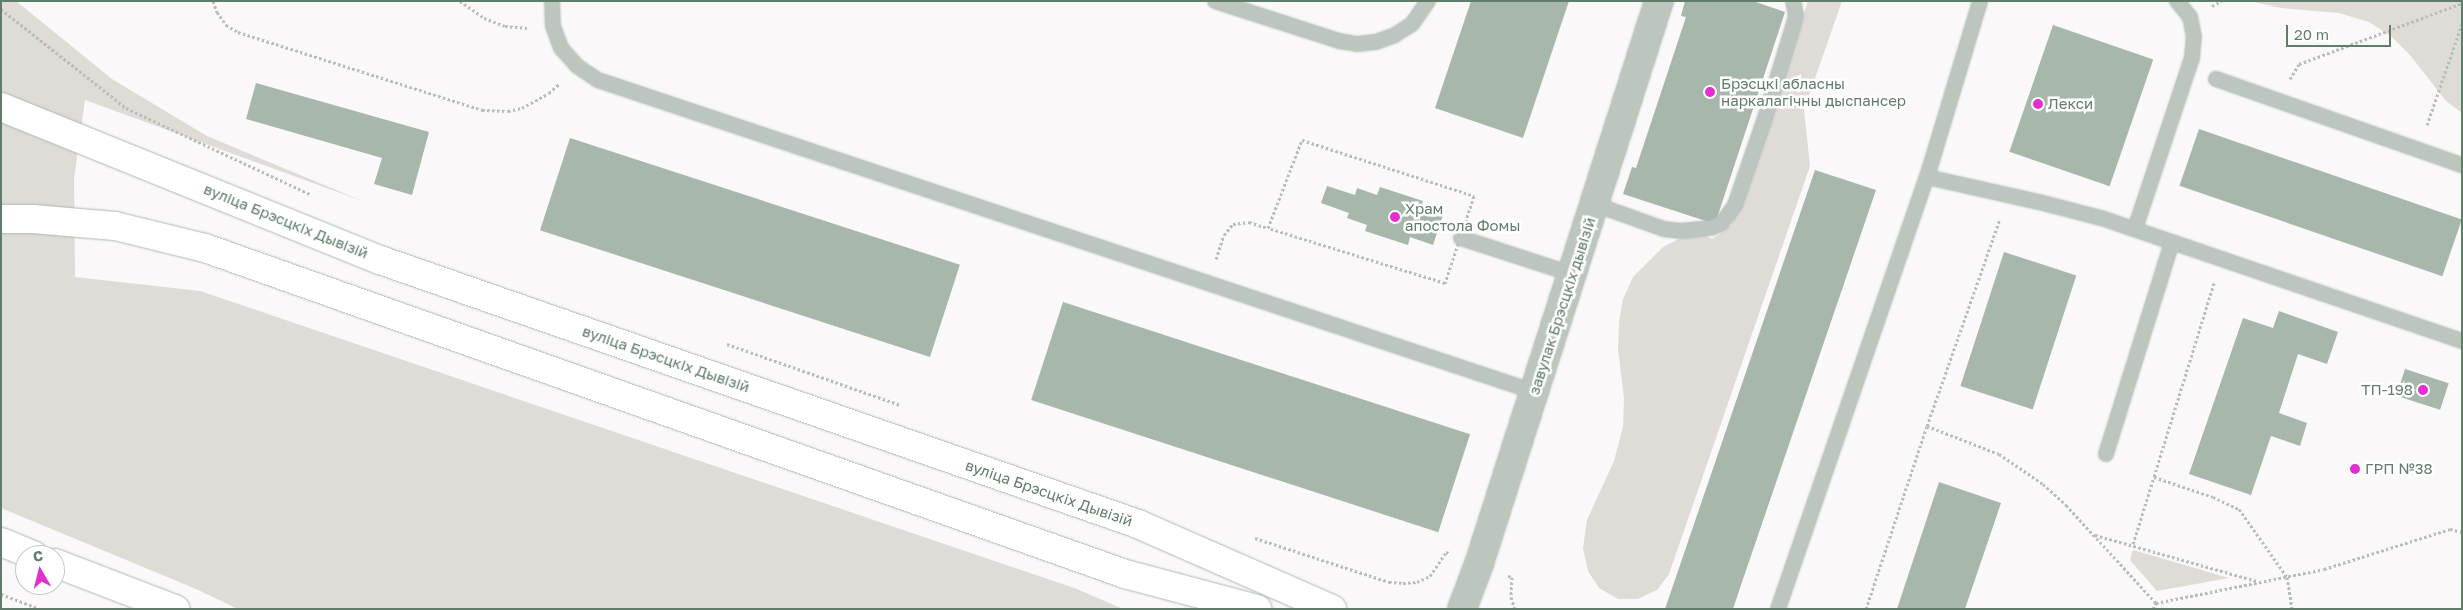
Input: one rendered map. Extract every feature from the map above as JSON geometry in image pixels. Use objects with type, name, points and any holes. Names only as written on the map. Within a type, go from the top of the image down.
[{"type":"main road","name":"вуліца Брэсцкіх Дывізій","points":[[1,107],[31,121],[380,260],[1138,524],[1332,609]]},
{"type":"main road","points":[[1,219],[33,219],[115,226],[205,248],[1125,574],[1257,609]]},
{"type":"main road","points":[[1,542],[15,548]]},
{"type":"main road","points":[[65,567],[175,609]]},
{"type":"main road","points":[[1125,574],[1177,609]]},
{"type":"street","name":"завулак Брэсцкіх дывізій","points":[[1462,609],[1480,564],[1658,1]]},
{"type":"lane","points":[[552,1],[553,26],[561,48],[577,66],[598,80],[623,90],[1535,392]]},
{"type":"lane","points":[[1215,1],[1240,5],[1339,42],[1356,44],[1376,42],[1395,35],[1412,24],[1428,1]]},
{"type":"lane","points":[[1594,204],[1664,228],[1681,231],[1711,228],[1722,223],[1736,205],[1764,121],[1796,15],[1793,1]]},
{"type":"lane","points":[[1778,609],[1927,178],[1980,1]]},
{"type":"lane","points":[[2135,229],[2192,58],[2194,37],[2190,17],[2177,1]]},
{"type":"lane","points":[[2216,79],[2283,100],[2462,165]]},
{"type":"lane","points":[[1927,178],[2009,195],[2135,229],[2462,341]]},
{"type":"lane","points":[[1461,238],[1572,274]]},
{"type":"lane","points":[[2106,454],[2172,242]]},
{"type":"path","points":[[213,1],[216,12],[226,25],[238,32],[482,110],[508,111],[522,108],[549,93],[577,66]]},
{"type":"path","points":[[460,1],[484,18],[505,26],[529,28],[553,26]]},
{"type":"path","points":[[2283,100],[2289,81],[2299,64],[2462,3]]},
{"type":"path","points":[[1,9],[126,108],[313,196]]},
{"type":"path","points":[[2421,150],[2432,106],[2462,24]]},
{"type":"path","points":[[1208,283],[1227,229],[1240,222],[1249,222],[1268,228],[1445,283],[1474,196],[1302,140],[1268,228]]},
{"type":"path","points":[[1866,609],[1927,426],[2009,195]]},
{"type":"path","points":[[2134,544],[2222,258]]},
{"type":"path","points":[[724,343],[902,405]]},
{"type":"path","points":[[1927,426],[1980,445],[2021,468],[2066,505],[2156,603]]},
{"type":"path","points":[[2154,477],[2213,497],[2238,509],[2287,577],[2292,609]]},
{"type":"path","points":[[2156,603],[2324,569],[2450,529],[2462,532]]},
{"type":"path","points":[[2094,535],[2134,544],[2260,582]]},
{"type":"path","points":[[1249,536],[1396,582],[1417,582],[1430,576],[1446,552],[1512,577],[1511,597],[1515,609]]},
{"type":"path","points":[[1,594],[40,609]]},
{"type":"path","points":[[2153,609],[2156,603]]},
{"type":"shaded area","points":[[1,1],[16,1],[112,79],[207,136],[365,202],[85,100],[74,179],[75,277],[200,291],[1077,589],[1123,609],[238,609],[196,589],[1,508]]},
{"type":"shaded area","points":[[1808,1],[1842,1],[1804,110],[1810,166],[1669,574],[1657,590],[1638,599],[1618,599],[1599,588],[1588,571],[1583,548],[1587,520],[1614,461],[1623,427],[1624,398],[1618,349],[1619,322],[1623,299],[1633,277],[1663,247],[1683,237],[1700,233],[1712,239],[1731,226],[1766,135]]},
{"type":"shaded area","points":[[2249,1],[2462,1],[2462,113],[2446,101],[2410,55],[2392,37],[2369,22],[2339,13],[2281,8]]},
{"type":"shaded area","points":[[2133,550],[2229,578],[2157,591],[2130,560]]},
{"type":"building","points":[[1471,1],[1569,1],[1523,138],[1435,108]]},
{"type":"building","name":"Брэсцкі абласны наркалагічны дыспансер","points":[[1685,1],[1753,1],[1785,12],[1715,224],[1623,194],[1632,167],[1636,168],[1686,17],[1681,16]]},
{"type":"building","points":[[2053,25],[2153,60],[2110,186],[2009,152]]},
{"type":"building","points":[[256,83],[429,132],[412,195],[374,184],[382,158],[246,119]]},
{"type":"building","points":[[2199,129],[2462,220],[2442,276],[2179,186]]},
{"type":"building","points":[[570,138],[960,265],[930,357],[540,230]]},
{"type":"building","points":[[1815,170],[1876,190],[1733,609],[1665,609]]},
{"type":"building","name":"Храм апостола Фомы","points":[[1327,186],[1355,195],[1357,188],[1377,195],[1380,187],[1423,201],[1421,208],[1443,215],[1433,245],[1410,237],[1408,245],[1365,231],[1367,225],[1347,218],[1349,213],[1321,203]]},
{"type":"building","points":[[2004,252],[2076,275],[2033,410],[1960,386]]},
{"type":"building","points":[[1063,302],[1470,434],[1438,532],[1031,400]]},
{"type":"building","points":[[2279,311],[2338,332],[2327,364],[2298,354],[2279,413],[2307,423],[2300,446],[2271,436],[2251,495],[2189,474],[2243,318],[2273,328]]},
{"type":"building","name":"ТП-198","points":[[2405,369],[2449,383],[2440,410],[2396,396]]},
{"type":"building","name":"ГРП №38","points":[[2354,463],[2360,464],[2358,474],[2352,473]]},
{"type":"building","points":[[1939,482],[2001,503],[1965,609],[1897,609]]},
{"type":"place","name":"Брэсцкі абласны наркалагічны дыспансер","points":[[1710,92]]},
{"type":"place","name":"Лекси","points":[[2038,104]]},
{"type":"place","name":"Храм апостола Фомы","points":[[1395,217]]},
{"type":"place","name":"ТП-198","points":[[2423,390]]},
{"type":"place","name":"ГРП №38","points":[[2355,469]]}]
